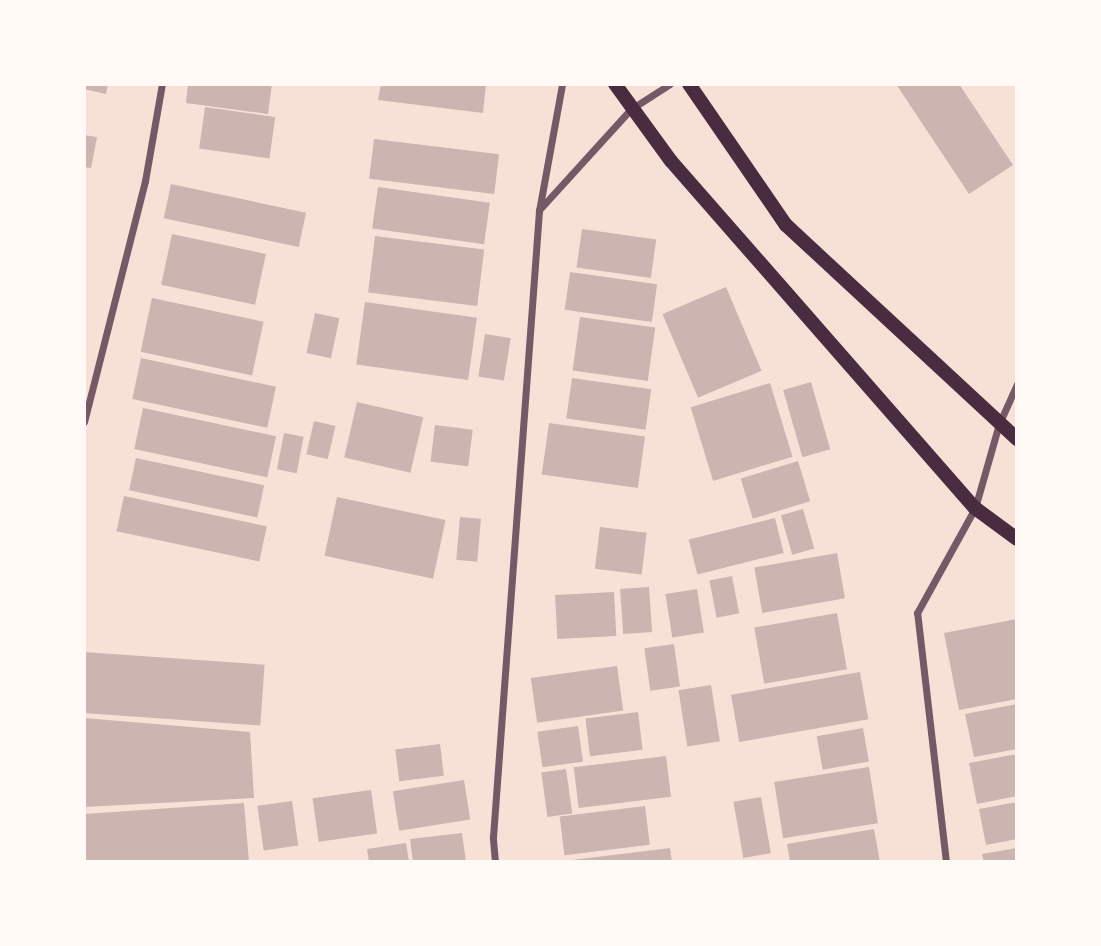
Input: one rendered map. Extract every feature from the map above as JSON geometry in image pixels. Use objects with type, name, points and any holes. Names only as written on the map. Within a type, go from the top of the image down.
[{"type":"main road","points":[[615,84],[671,161],[975,508],[1017,539]]},
{"type":"main road","points":[[690,84],[786,225],[1017,439]]},
{"type":"street","points":[[84,422],[145,181],[162,84]]},
{"type":"street","points":[[495,862],[493,837],[538,211],[562,84]]},
{"type":"street","points":[[538,211],[631,109],[670,84]]},
{"type":"street","points":[[946,862],[917,614],[975,508],[999,424],[1017,384]]},
{"type":"building","points":[[84,84],[108,84],[106,94],[84,89]]},
{"type":"building","points":[[188,84],[272,84],[268,114],[186,103]]},
{"type":"building","points":[[381,84],[486,84],[483,113],[378,100]]},
{"type":"building","points":[[896,84],[959,84],[1013,165],[969,194]]},
{"type":"building","points":[[205,107],[275,117],[269,158],[199,149]]},
{"type":"building","points":[[84,135],[97,137],[91,168],[84,167]]},
{"type":"building","points":[[374,139],[499,154],[494,194],[369,179]]},
{"type":"building","points":[[171,184],[306,213],[299,247],[164,218]]},
{"type":"building","points":[[378,187],[490,203],[484,244],[372,229]]},
{"type":"building","points":[[582,229],[656,239],[651,278],[577,268]]},
{"type":"building","points":[[172,234],[266,254],[255,305],[161,285]]},
{"type":"building","points":[[375,236],[484,249],[477,306],[368,293]]},
{"type":"building","points":[[570,272],[657,284],[652,322],[565,310]]},
{"type":"building","points":[[726,287],[762,371],[698,398],[662,314]]},
{"type":"building","points":[[152,298],[264,322],[252,376],[141,352]]},
{"type":"building","points":[[365,302],[477,318],[468,380],[356,364]]},
{"type":"building","points":[[315,313],[339,318],[331,358],[306,353]]},
{"type":"building","points":[[580,317],[655,328],[648,381],[572,370]]},
{"type":"building","points":[[485,334],[511,338],[504,381],[478,376]]},
{"type":"building","points":[[141,358],[276,387],[267,428],[132,399]]},
{"type":"building","points":[[572,378],[651,389],[646,430],[566,419]]},
{"type":"building","points":[[811,382],[830,449],[802,457],[783,390]]},
{"type":"building","points":[[770,383],[793,457],[713,481],[691,407]]},
{"type":"building","points":[[357,402],[423,417],[410,473],[344,458]]},
{"type":"building","points":[[143,408],[276,436],[267,477],[134,449]]},
{"type":"building","points":[[314,421],[335,426],[328,459],[306,454]]},
{"type":"building","points":[[549,423],[645,436],[638,488],[542,474]]},
{"type":"building","points":[[435,425],[473,430],[468,466],[430,462]]},
{"type":"building","points":[[284,433],[304,437],[297,473],[277,469]]},
{"type":"building","points":[[136,458],[264,485],[257,518],[129,490]]},
{"type":"building","points":[[798,461],[810,501],[753,519],[741,479]]},
{"type":"building","points":[[124,496],[267,526],[259,562],[117,531]]},
{"type":"building","points":[[337,497],[446,520],[433,579],[325,556]]},
{"type":"building","points":[[803,509],[814,548],[792,555],[781,515]]},
{"type":"building","points":[[460,517],[481,519],[477,562],[456,560]]},
{"type":"building","points":[[775,518],[784,553],[697,574],[689,540]]},
{"type":"building","points":[[600,527],[647,533],[642,574],[595,569]]},
{"type":"building","points":[[837,553],[845,598],[762,613],[754,568]]},
{"type":"building","points":[[732,576],[739,613],[717,618],[709,580]]},
{"type":"building","points":[[649,587],[652,632],[623,634],[620,589]]},
{"type":"building","points":[[697,589],[704,632],[672,637],[665,594]]},
{"type":"building","points":[[614,592],[616,636],[557,639],[555,595]]},
{"type":"building","points":[[837,613],[847,669],[764,684],[754,628]]},
{"type":"building","points":[[1017,619],[1017,699],[959,710],[944,633]]},
{"type":"building","points":[[674,644],[680,687],[650,691],[644,648]]},
{"type":"building","points":[[84,652],[265,665],[260,725],[84,713]]},
{"type":"building","points":[[617,666],[623,711],[537,723],[531,678]]},
{"type":"building","points":[[860,672],[868,719],[739,742],[731,695]]},
{"type":"building","points":[[711,685],[720,741],[687,746],[678,690]]},
{"type":"building","points":[[1017,704],[1017,749],[974,757],[965,714]]},
{"type":"building","points":[[638,712],[643,750],[590,756],[585,718]]},
{"type":"building","points":[[84,718],[250,732],[254,798],[84,807]]},
{"type":"building","points":[[578,726],[583,762],[542,767],[537,732]]},
{"type":"building","points":[[863,728],[869,761],[823,770],[817,736]]},
{"type":"building","points":[[440,744],[444,776],[399,781],[395,749]]},
{"type":"building","points":[[1017,754],[1017,796],[977,804],[969,763]]},
{"type":"building","points":[[666,756],[671,797],[579,808],[574,767]]},
{"type":"building","points":[[869,767],[878,823],[783,838],[774,782]]},
{"type":"building","points":[[566,769],[572,814],[548,817],[541,772]]},
{"type":"building","points":[[464,780],[470,820],[399,831],[393,791]]},
{"type":"building","points":[[371,790],[377,834],[319,842],[313,798]]},
{"type":"building","points":[[761,797],[771,853],[743,858],[733,802]]},
{"type":"building","points":[[292,801],[298,846],[264,850],[257,806]]},
{"type":"building","points":[[1017,802],[1017,839],[986,845],[979,809]]},
{"type":"building","points":[[244,803],[249,862],[84,862],[84,814]]},
{"type":"building","points":[[645,806],[650,845],[564,855],[560,816]]},
{"type":"building","points":[[874,829],[880,862],[790,862],[787,844]]},
{"type":"building","points":[[462,833],[466,862],[413,862],[410,839]]},
{"type":"building","points":[[406,843],[409,862],[369,862],[367,849]]},
{"type":"building","points":[[670,848],[672,862],[572,862],[572,860]]},
{"type":"building","points":[[1017,848],[1017,862],[984,862],[982,854]]}]
